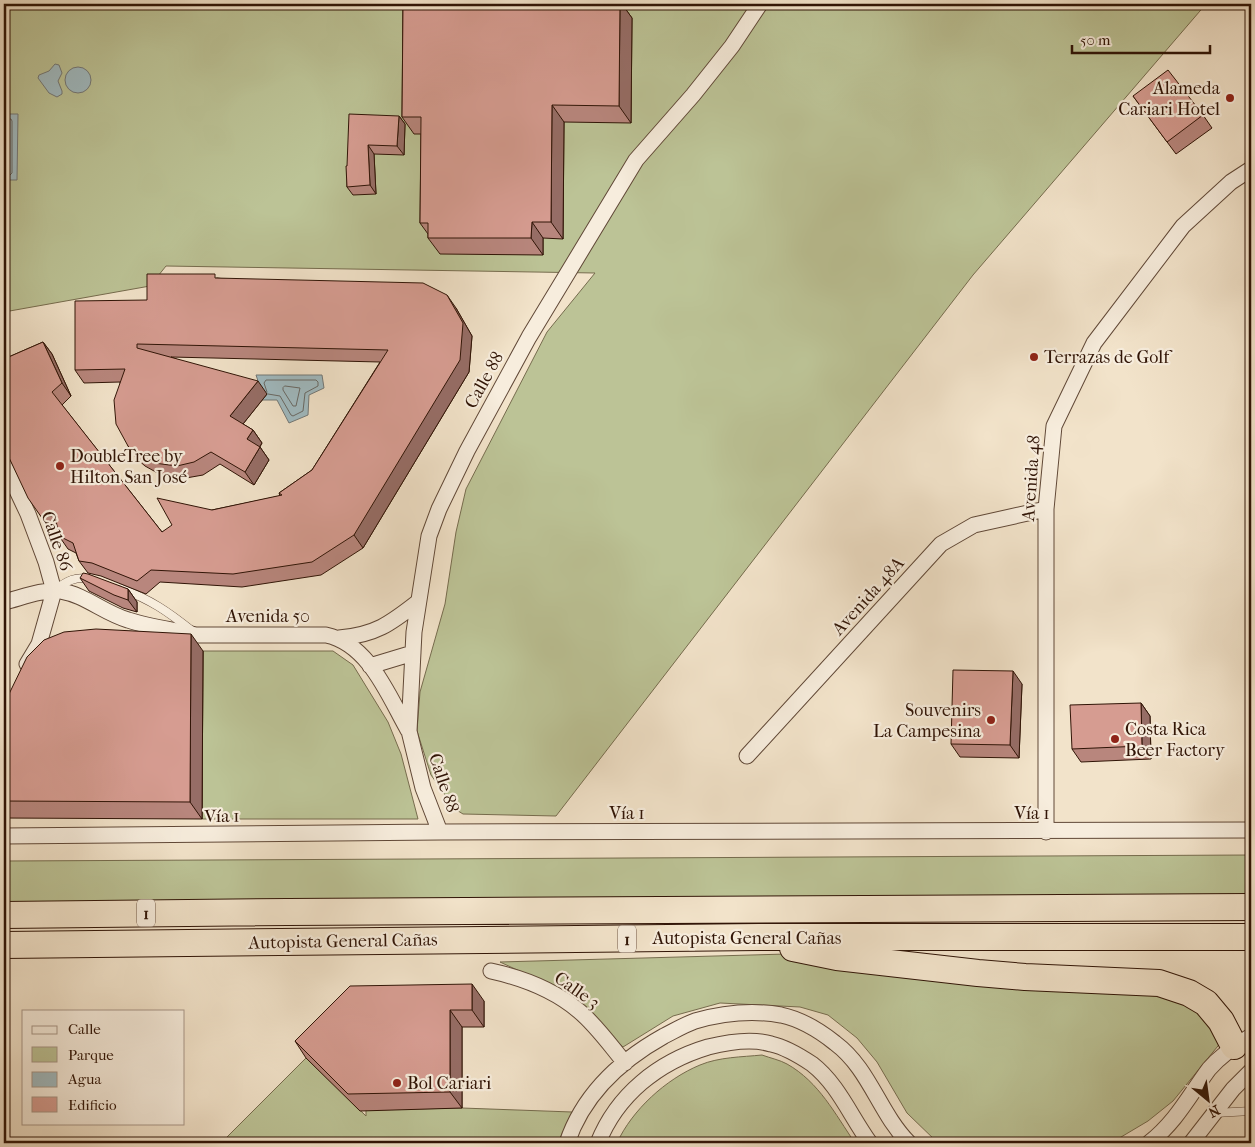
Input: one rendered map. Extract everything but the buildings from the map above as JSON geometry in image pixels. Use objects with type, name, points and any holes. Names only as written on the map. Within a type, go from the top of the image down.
[{"type":"highway","name":"Autopista General Cañas","points":[[4,915],[1251,907]]},
{"type":"highway","name":"Autopista General Cañas","points":[[4,945],[759,937],[1251,937]]},
{"type":"highway","points":[[759,937],[804,951],[846,958],[1008,976],[1159,983],[1189,993],[1206,1003],[1221,1021],[1243,1041]]},
{"type":"street","name":"Calle 88","points":[[440,832],[424,788],[409,731],[418,602],[429,536],[439,509],[467,451],[529,338],[636,160],[693,95],[732,46],[760,4]]},
{"type":"street","name":"Avenida 48","points":[[1046,832],[1046,509],[1054,426],[1094,343],[1183,226],[1230,182],[1251,169]]},
{"type":"street","name":"Calle 86","points":[[4,463],[28,514],[46,562],[54,591],[39,644],[19,678]]},
{"type":"street","name":"Avenida 48A","points":[[747,756],[941,544],[974,525],[1046,509]]},
{"type":"street","name":"Avenida 50","points":[[4,602],[54,591],[84,598],[128,620],[196,634]]},
{"type":"street","name":"Avenida 50","points":[[129,634],[326,635],[339,638],[354,637],[372,632],[391,623],[418,602]]},
{"type":"street","points":[[39,644],[53,638]]},
{"type":"street","name":"Avenida 50","points":[[339,638],[355,648],[370,666],[409,731]]},
{"type":"street","points":[[370,666],[413,653]]},
{"type":"street","name":"Vía 1","points":[[4,836],[440,832],[1251,830]]},
{"type":"street","name":"Calle 3","points":[[491,971],[513,976],[534,984],[565,1000],[593,1025],[625,1062]]},
{"type":"street","points":[[567,1143],[576,1121],[604,1081],[638,1052],[676,1029],[694,1022],[737,1013],[757,1013],[795,1019],[835,1042],[864,1073],[892,1122],[908,1143]]},
{"type":"street","points":[[598,1143],[605,1126],[624,1100],[653,1072],[691,1052],[739,1041],[772,1044],[797,1055],[812,1065],[823,1074],[836,1090],[870,1143]]},
{"type":"street","points":[[1149,1143],[1172,1121],[1209,1069],[1243,1041]]},
{"type":"street","points":[[638,1052],[653,1072]]},
{"type":"street","points":[[1191,1143],[1234,1089],[1251,1071]]},
{"type":"street","points":[[604,1081],[624,1100]]},
{"type":"lane","points":[[54,591],[67,581],[82,578],[99,581]]},
{"type":"lane","points":[[115,587],[150,601],[164,609],[196,634]]},
{"type":"lane","points":[[1215,1113],[1251,1111]]},
{"type":"green space","points":[[4,4],[1206,4],[973,275],[556,816],[463,814],[455,809],[431,775],[417,731],[420,692],[445,604],[456,532],[466,489],[547,332],[595,273],[166,266],[150,286],[4,312]]},
{"type":"green space","points":[[203,651],[333,651],[353,665],[388,722],[401,754],[418,819],[202,819]]},
{"type":"green space","points":[[1251,855],[1251,896],[4,904],[4,861]]},
{"type":"green space","points":[[787,954],[1162,991],[1190,1003],[1222,1041],[1173,1101],[1148,1121],[1111,1143],[938,1143],[907,1113],[877,1062],[857,1038],[828,1015],[800,1007],[720,1003],[673,1016],[623,1047],[573,996],[500,962]]},
{"type":"green space","points":[[762,1055],[787,1064],[808,1080],[826,1099],[855,1143],[617,1143],[623,1131],[641,1108],[651,1097],[675,1078],[707,1062]]},
{"type":"green space","points":[[306,1058],[366,1116],[366,1110],[462,1108],[572,1112],[558,1143],[221,1143]]},
{"type":"water","points":[[55,64],[59,65],[62,73],[58,81],[62,94],[57,97],[49,93],[38,78],[39,75],[49,71]]},
{"type":"water","points":[[78,67],[87,71],[91,80],[87,89],[78,93],[69,89],[65,80],[69,71]]},
{"type":"water","points":[[4,114],[18,114],[17,180],[4,180]]},
{"type":"water","points":[[256,375],[322,375],[324,388],[309,395],[308,415],[289,423],[277,400],[262,400],[262,393]]},
{"type":"place","name":"Alameda Cariari Hotel","points":[[1230,98]]},
{"type":"place","name":"Terrazas de Golf","points":[[1034,357]]},
{"type":"place","name":"DoubleTree by Hilton San José","points":[[60,466]]},
{"type":"place","name":"Souvenirs La Campesina","points":[[991,720]]},
{"type":"place","name":"Costa Rica Beer Factory","points":[[1115,739]]},
{"type":"place","name":"Bol Cariari","points":[[397,1083]]}]
